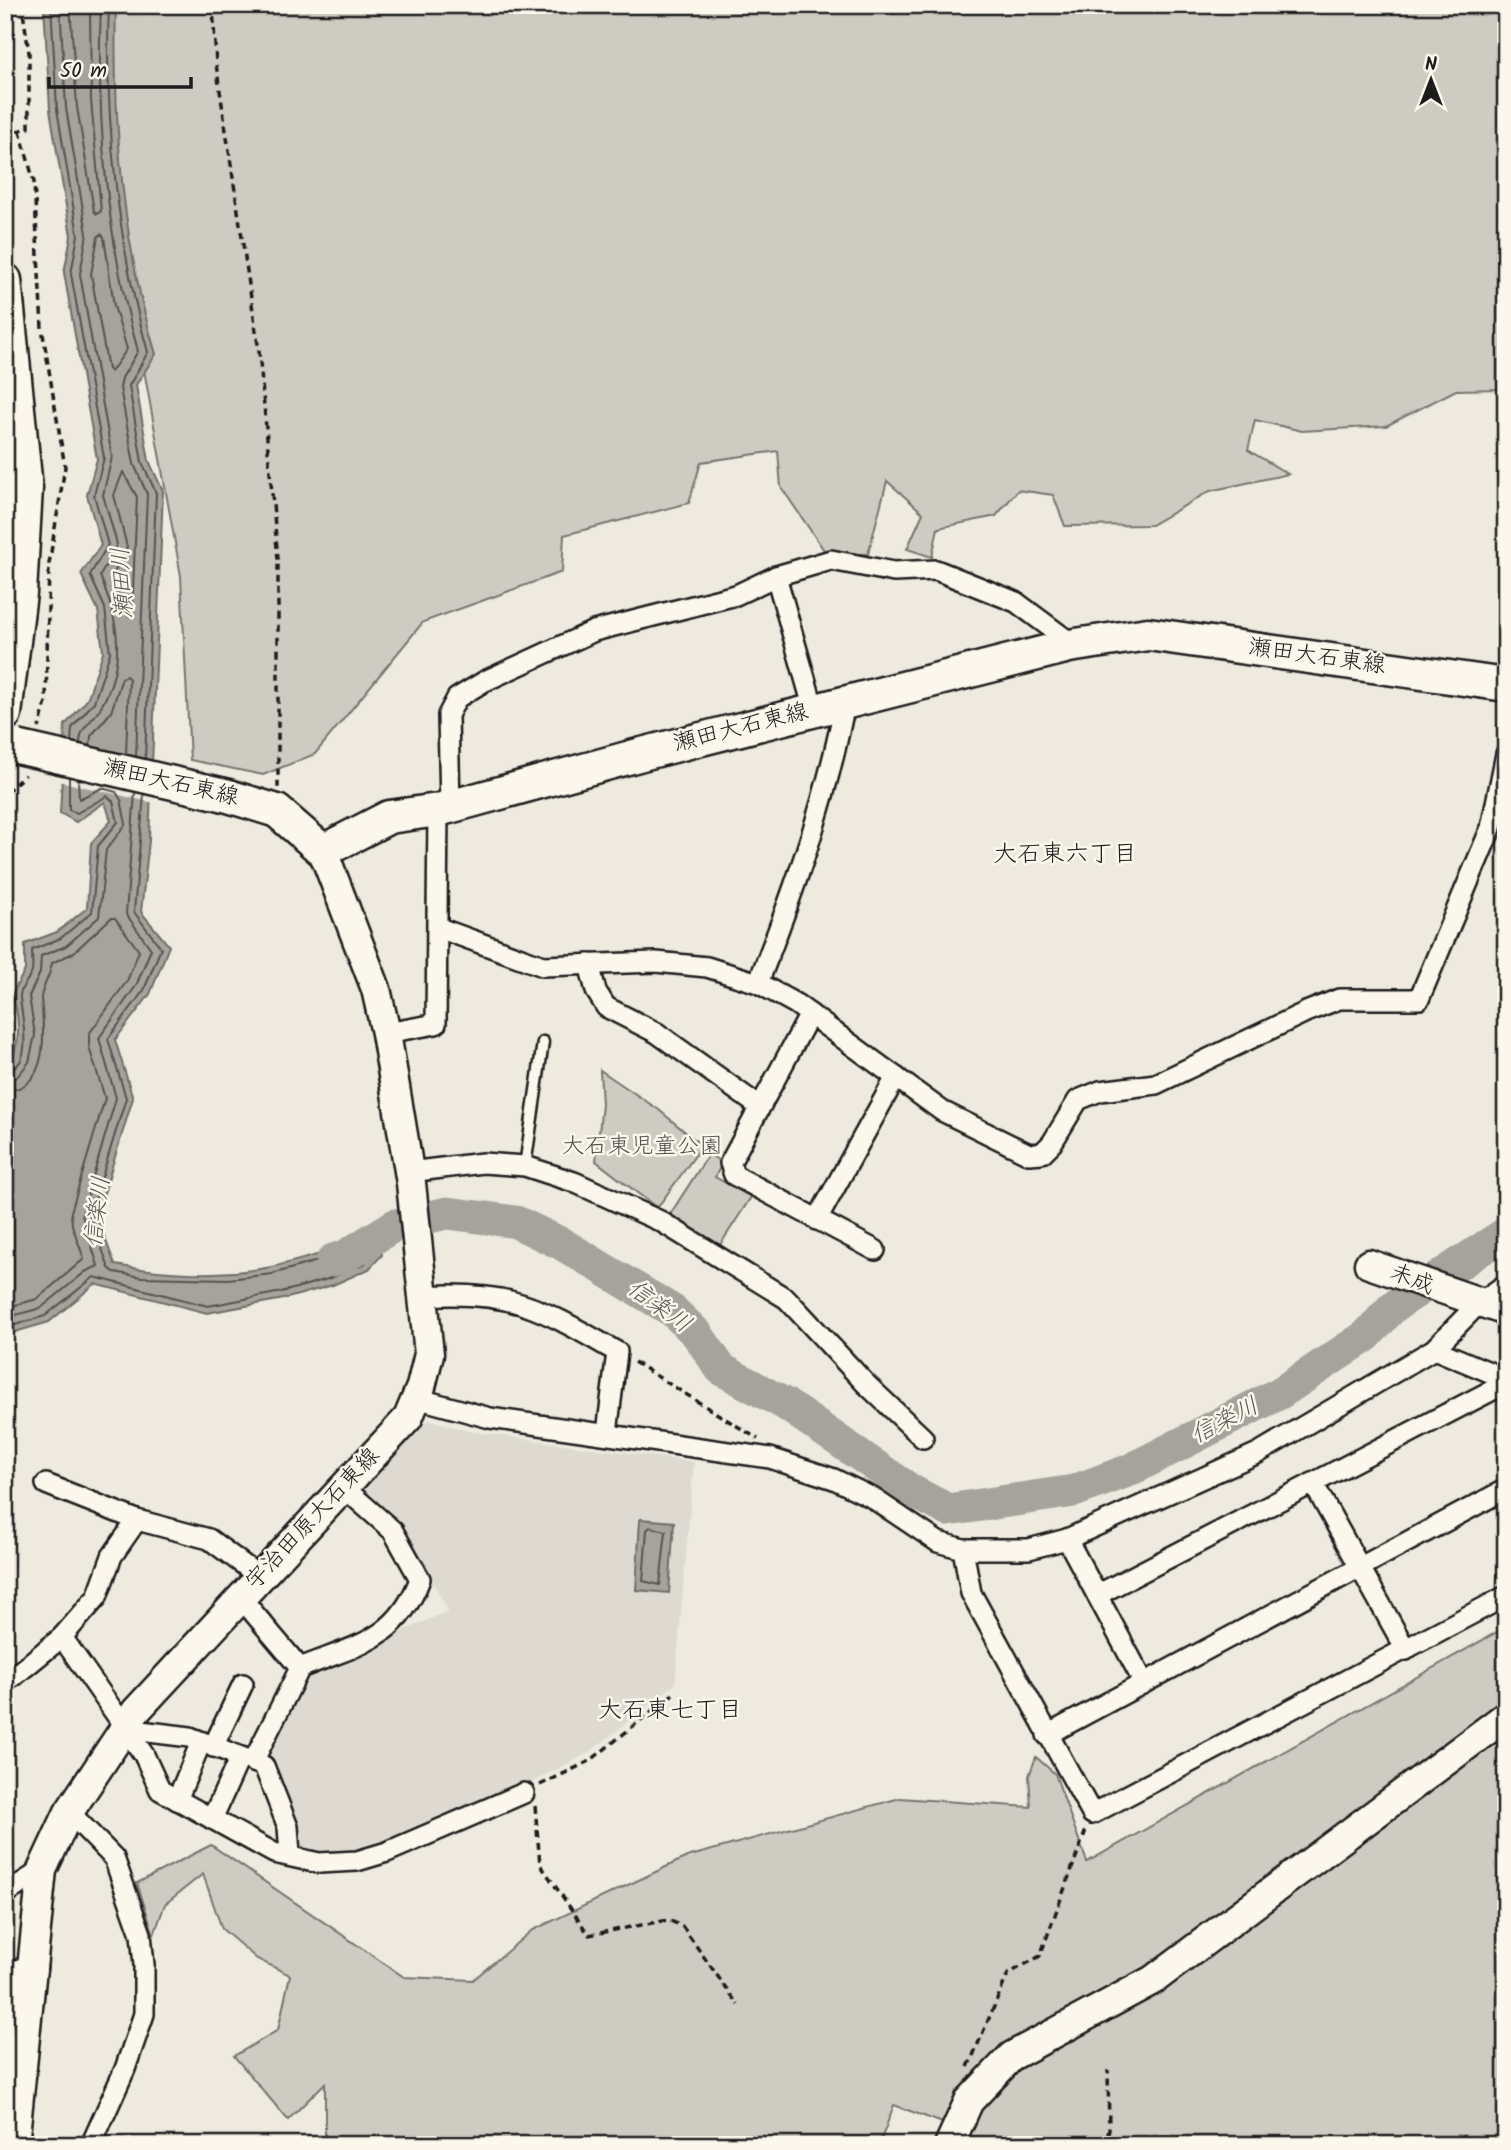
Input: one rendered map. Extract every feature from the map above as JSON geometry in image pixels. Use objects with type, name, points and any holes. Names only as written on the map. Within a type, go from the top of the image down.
[{"type":"main road","points":[[5,280],[26,488],[20,593],[5,714]]},
{"type":"main road","name":"瀬田大石東線","points":[[16,756],[225,795],[277,811],[323,851],[389,817],[444,808],[1069,646],[1148,634],[1506,685]]},
{"type":"main road","name":"宇治田原大石東線","points":[[14,2145],[42,1870],[69,1812],[136,1711],[408,1418],[429,1354],[410,1177],[386,1033],[376,989],[323,851]]},
{"type":"main road","name":"未成","points":[[1369,1264],[1480,1303]]},
{"type":"main road","points":[[949,2145],[969,2101],[1012,2056],[1153,1980],[1251,1910],[1506,1716]]},
{"type":"main road","points":[[5,1982],[32,1968]]},
{"type":"street","points":[[386,1033],[436,1024],[448,715],[457,698],[485,681],[594,631],[736,594],[776,576],[831,560],[894,572],[936,570],[1016,602],[1063,637],[1069,646]]},
{"type":"street","points":[[776,576],[814,710]]},
{"type":"street","points":[[758,983],[806,860],[837,746],[845,702]]},
{"type":"street","points":[[439,928],[543,966],[656,962],[707,967],[758,983],[810,1014],[942,1111],[1029,1154],[1042,1153],[1078,1100],[1100,1091],[1156,1084],[1306,1012],[1339,999],[1419,999],[1491,828],[1506,754]]},
{"type":"street","points":[[589,964],[596,991],[606,1007],[657,1033],[760,1107]]},
{"type":"street","points":[[810,1014],[730,1163],[734,1175],[875,1250]]},
{"type":"street","points":[[817,1220],[897,1077]]},
{"type":"street","points":[[410,1177],[483,1163],[525,1166],[574,1182],[660,1221],[787,1299],[865,1383],[923,1438]]},
{"type":"street","points":[[416,1398],[489,1418],[770,1458],[834,1479],[871,1497],[938,1542],[963,1549],[1029,1549],[1067,1539],[1258,1453],[1434,1349],[1480,1303],[1506,1284]]},
{"type":"street","points":[[424,1288],[503,1297],[530,1305],[617,1352],[607,1433]]},
{"type":"street","points":[[1434,1349],[1506,1381]]},
{"type":"street","points":[[1097,1595],[1506,1381]]},
{"type":"street","points":[[1313,1483],[1406,1650]]},
{"type":"street","points":[[46,1484],[137,1520],[209,1539],[260,1577]]},
{"type":"street","points":[[212,1819],[300,1668],[382,1635],[411,1602],[419,1579],[393,1531],[343,1487]]},
{"type":"street","points":[[1047,1735],[1506,1489]]},
{"type":"street","points":[[5,1678],[13,1677],[62,1637],[97,1597],[112,1556],[137,1520]]},
{"type":"street","points":[[1067,1539],[1144,1682]]},
{"type":"street","points":[[963,1549],[971,1594],[1092,1814],[1506,1596]]},
{"type":"street","points":[[241,1598],[300,1668]]},
{"type":"street","points":[[62,1637],[144,1755],[160,1790],[274,1853],[290,1854],[319,1863],[357,1861],[387,1852],[524,1793]]},
{"type":"street","points":[[177,1800],[243,1684]]},
{"type":"street","points":[[124,1729],[190,1737],[264,1766],[288,1827],[290,1854]]},
{"type":"street","points":[[69,1812],[114,1858],[141,1934],[144,1965],[144,2014],[125,2069],[91,2145]]},
{"type":"street","points":[[5,1894],[42,1870]]},
{"type":"lane","points":[[525,1166],[543,1042]]},
{"type":"path","points":[[5,134],[29,128],[29,53],[22,5]]},
{"type":"path","points":[[213,5],[216,64],[259,351],[278,559],[280,761],[277,811]]},
{"type":"path","points":[[20,131],[28,162]]},
{"type":"path","points":[[6,792],[16,756]]},
{"type":"path","points":[[617,1352],[756,1435],[770,1458]]},
{"type":"path","points":[[524,1793],[590,1761],[673,1695]]},
{"type":"path","points":[[524,1793],[535,1800],[540,1864],[589,1935],[668,1920],[682,1926],[738,2005]]},
{"type":"path","points":[[969,2101],[967,2069],[972,2057],[1008,1974],[1040,1956],[1092,1814]]},
{"type":"path","points":[[1105,2145],[1109,2129],[1108,2070]]},
{"type":"shaded area","points":[[416,1420],[422,1423],[431,1420],[468,1431],[694,1462],[675,1684],[590,1752],[521,1788],[359,1855],[325,1858],[304,1853],[265,1752],[302,1676],[448,1611],[404,1525],[359,1487]]},
{"type":"green space","points":[[111,5],[1506,5],[1506,408],[1503,389],[1456,390],[1386,426],[1302,431],[1255,420],[1248,450],[1288,474],[1210,491],[1151,525],[1065,526],[1053,495],[1018,490],[996,516],[938,528],[932,557],[907,549],[923,513],[887,481],[868,554],[826,553],[781,487],[778,451],[701,462],[689,503],[564,535],[562,572],[423,622],[315,754],[263,775],[190,760],[181,576],[141,353],[115,250]]},
{"type":"green space","points":[[5,406],[14,546],[5,604]]},
{"type":"green space","name":"大石東児童公園","points":[[600,1070],[659,1110],[702,1146],[657,1208],[596,1161],[602,1104]]},
{"type":"green space","points":[[709,1154],[722,1163],[715,1177],[751,1197],[720,1245],[669,1216]]},
{"type":"green space","points":[[1506,1627],[1506,2145],[965,2145],[967,2132],[894,2105],[879,2145],[325,2145],[325,2083],[288,2120],[234,2056],[278,2030],[290,1975],[257,1959],[222,1929],[203,1874],[165,1904],[154,1935],[137,1883],[211,1845],[404,1977],[473,1980],[531,1931],[687,1857],[900,1798],[1031,1807],[1029,1776],[1036,1757],[1055,1774],[1087,1862]]},
{"type":"water","name":"瀬田川","points":[[44,5],[116,5],[116,93],[122,182],[135,269],[156,354],[136,385],[149,461],[163,491],[149,841],[141,912],[169,946],[150,994],[115,1040],[133,1098],[97,1216],[115,1265],[134,1268],[193,1273],[252,1270],[299,1260],[380,1236],[382,1255],[369,1269],[333,1285],[284,1299],[207,1313],[95,1284],[49,1322],[5,1335],[5,1068],[15,1051],[18,1032],[12,994],[25,970],[25,944],[57,932],[87,908],[91,843],[111,821],[105,802],[76,822],[60,813],[65,725],[87,700],[103,652],[98,610],[81,574],[101,545],[87,495],[97,459],[64,273],[71,236],[50,110]]},
{"type":"water","points":[[640,1519],[674,1522],[669,1593],[636,1590]]},
{"type":"pier","points":[[59,772],[154,794],[154,803],[58,781]]},
{"type":"waterway","name":"信楽川","points":[[333,1260],[344,1257],[395,1225],[447,1213],[516,1222],[562,1244],[673,1311],[697,1334],[721,1369],[785,1404],[912,1491],[948,1510],[1074,1491],[1130,1470],[1280,1393],[1366,1336],[1393,1307],[1506,1233]]},
{"type":"district","name":"大石東六丁目","points":[[1065,854]]},
{"type":"district","name":"大石東七丁目","points":[[670,1710]]}]
